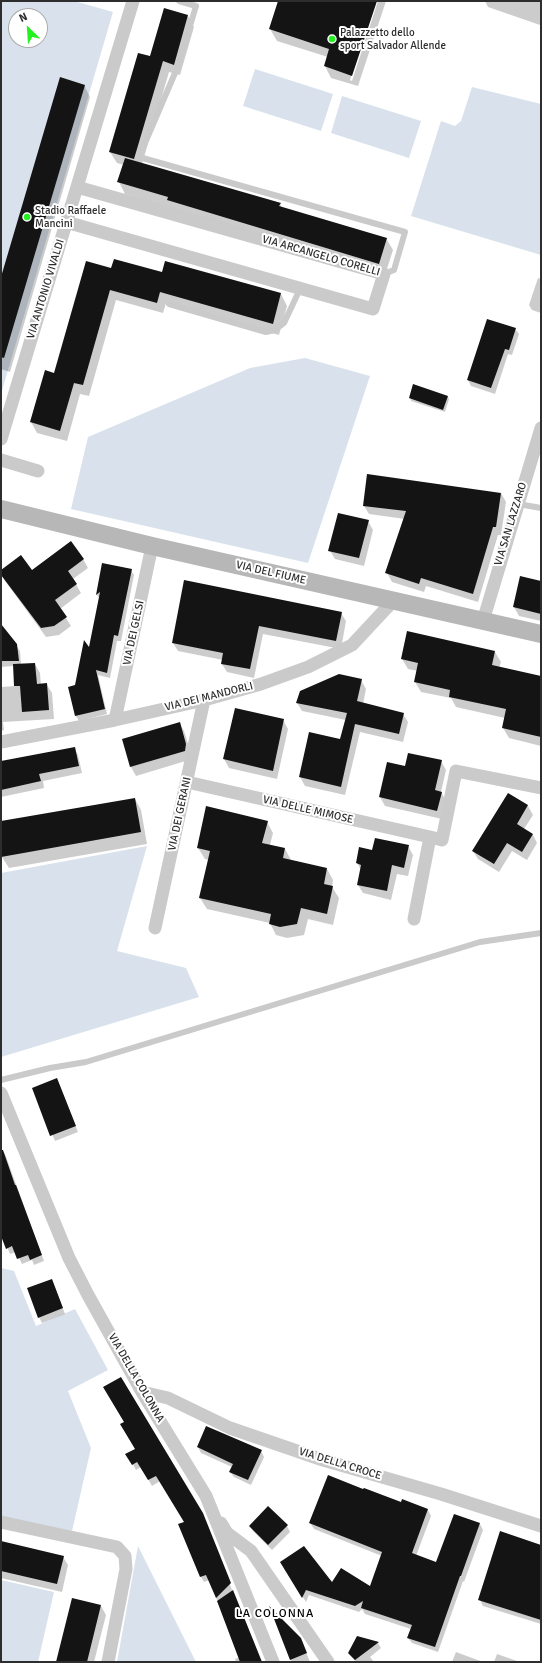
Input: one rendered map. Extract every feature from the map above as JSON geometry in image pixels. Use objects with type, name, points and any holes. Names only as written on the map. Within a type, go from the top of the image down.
[{"type":"street","name":"VIA ANTONIO VIVALDI","points":[[1,439],[133,1]]},
{"type":"street","name":"VIA ARCANGELO CORELLI","points":[[66,222],[373,309],[384,274],[77,187]]},
{"type":"street","name":"VIA SAN LAZZARO","points":[[483,621],[541,428]]},
{"type":"street","points":[[1,460],[38,471]]},
{"type":"street","name":"VIA DEL FIUME","points":[[1,509],[393,602],[541,634]]},
{"type":"street","name":"VIA DEI GELSI","points":[[115,720],[152,546]]},
{"type":"street","name":"VIA DEI MANDORLI","points":[[1,742],[115,720],[204,700],[261,684],[294,672],[352,645],[393,602]]},
{"type":"street","name":"VIA DEI GERANI","points":[[155,928],[204,700]]},
{"type":"street","points":[[414,919],[430,837],[442,840],[456,771],[541,788]]},
{"type":"street","name":"VIA DELLE MIMOSE","points":[[187,782],[430,837]]},
{"type":"street","name":"VIA DELLA COLONNA","points":[[1,1093],[69,1258],[142,1392],[206,1496],[273,1662]]},
{"type":"street","name":"VIA DELLA CROCE","points":[[142,1392],[168,1398],[230,1428],[316,1458],[441,1494],[541,1526]]},
{"type":"street","points":[[212,1510],[228,1533],[251,1551],[328,1662]]},
{"type":"street","points":[[1,1522],[117,1547],[125,1556],[126,1569],[108,1662]]},
{"type":"lane","points":[[179,1],[196,6],[178,66],[139,157],[405,232],[394,270],[384,274]]},
{"type":"lane","points":[[168,304],[266,332],[275,330],[284,323],[300,289]]},
{"type":"lane","points":[[518,504],[541,508]]},
{"type":"lane","points":[[1,1080],[50,1068],[86,1062],[480,942],[541,933]]},
{"type":"shaded area","name":"Stadio Raffaele Mancini","points":[[1,1],[74,1],[113,12],[1,394]]},
{"type":"shaded area","points":[[255,69],[333,94],[321,131],[243,106]]},
{"type":"shaded area","points":[[472,87],[541,104],[541,255],[411,216],[441,121],[455,126],[461,121]]},
{"type":"shaded area","points":[[342,96],[421,121],[409,158],[331,133]]},
{"type":"shaded area","points":[[305,358],[370,376],[308,563],[71,509],[88,437],[250,368]]},
{"type":"shaded area","points":[[147,846],[117,951],[186,968],[199,997],[1,1057],[1,873]]},
{"type":"shaded area","points":[[1,1268],[14,1271],[36,1326],[75,1309],[108,1370],[68,1391],[91,1448],[72,1531],[1,1516]]},
{"type":"shaded area","points":[[138,1546],[196,1662],[117,1662]]},
{"type":"shaded area","points":[[1,1580],[54,1592],[38,1662],[1,1662]]},
{"type":"building","name":"Palazzetto dello sport Salvador Allende","points":[[278,1],[377,1],[352,76],[324,66],[329,49],[269,29]]},
{"type":"building","points":[[164,8],[188,15],[174,65],[163,61],[134,159],[109,152],[138,53],[150,56]]},
{"type":"building","points":[[60,77],[85,85],[4,358],[1,357],[1,277]]},
{"type":"building","points":[[125,158],[281,203],[279,206],[387,238],[379,264],[167,200],[168,197],[117,182]]},
{"type":"building","points":[[114,259],[162,272],[165,261],[281,293],[273,324],[160,292],[157,303],[110,290],[83,385],[74,383],[60,431],[30,422],[45,370],[54,373],[86,261],[111,268]]},
{"type":"building","points":[[487,319],[516,328],[509,350],[505,349],[491,388],[467,380]]},
{"type":"building","points":[[413,384],[448,396],[443,410],[409,398]]},
{"type":"building","points":[[367,474],[501,493],[496,527],[493,527],[473,594],[421,578],[419,584],[385,573],[406,511],[363,506]]},
{"type":"building","points":[[338,513],[369,520],[359,558],[328,551]]},
{"type":"building","points":[[71,541],[84,559],[68,571],[77,584],[55,600],[67,617],[54,626],[41,628],[1,575],[1,570],[21,555],[32,570]]},
{"type":"building","points":[[102,563],[132,569],[118,636],[114,635],[107,673],[96,670],[105,709],[75,716],[68,687],[75,685],[84,640],[89,647],[100,592],[96,595]]},
{"type":"building","points":[[520,576],[541,581],[541,614],[513,607]]},
{"type":"building","points":[[184,580],[342,612],[336,641],[259,626],[250,669],[221,664],[223,653],[172,643]]},
{"type":"building","points":[[1,624],[17,644],[19,661],[1,661]]},
{"type":"building","points":[[407,631],[495,651],[492,665],[541,676],[541,737],[502,728],[506,709],[449,697],[450,690],[414,682],[418,663],[401,659]]},
{"type":"building","points":[[35,663],[37,684],[47,683],[49,710],[22,712],[20,686],[14,686],[13,664]]},
{"type":"building","points":[[339,674],[362,679],[357,701],[404,713],[399,734],[355,724],[341,787],[299,777],[309,732],[340,739],[347,713],[296,703],[300,691]]},
{"type":"building","points":[[235,708],[284,719],[273,771],[223,759]]},
{"type":"building","points":[[180,722],[186,744],[185,751],[130,767],[122,739]]},
{"type":"building","points":[[75,747],[79,766],[39,774],[41,781],[1,790],[1,761]]},
{"type":"building","points":[[408,753],[442,760],[435,790],[442,792],[437,811],[379,797],[387,762],[405,766]]},
{"type":"building","points":[[508,793],[528,805],[517,824],[533,834],[522,852],[507,843],[494,864],[472,851]]},
{"type":"building","points":[[135,798],[141,832],[1,857],[1,821]]},
{"type":"building","points":[[206,806],[268,821],[262,843],[285,848],[283,858],[327,868],[324,884],[333,886],[327,914],[301,908],[297,924],[280,927],[269,924],[271,914],[199,898],[210,851],[197,848]]},
{"type":"building","points":[[375,838],[409,845],[404,868],[392,865],[387,891],[357,885],[361,865],[356,863],[359,847],[372,850]]},
{"type":"building","points":[[57,1078],[76,1126],[50,1136],[32,1088]]},
{"type":"building","points":[[1,1150],[3,1150],[42,1255],[30,1260],[28,1255],[17,1259],[12,1246],[6,1249],[1,1236]]},
{"type":"building","points":[[52,1279],[63,1308],[38,1318],[27,1288]]},
{"type":"building","points":[[121,1377],[203,1513],[231,1583],[216,1598],[206,1575],[200,1577],[178,1524],[184,1522],[156,1476],[148,1480],[137,1462],[132,1465],[125,1454],[135,1449],[120,1424],[124,1422],[103,1387]]},
{"type":"building","points":[[206,1426],[262,1450],[248,1480],[229,1472],[233,1464],[197,1447]]},
{"type":"building","points":[[328,1475],[401,1502],[402,1499],[428,1509],[412,1553],[436,1562],[454,1514],[480,1523],[435,1647],[407,1638],[412,1625],[361,1608],[363,1601],[355,1606],[306,1590],[302,1598],[280,1562],[304,1546],[332,1582],[341,1568],[370,1586],[382,1552],[309,1523]]},
{"type":"building","points":[[268,1506],[288,1525],[268,1545],[249,1526]]},
{"type":"building","points":[[500,1531],[541,1545],[541,1620],[478,1600]]},
{"type":"building","points":[[1,1541],[64,1556],[57,1584],[1,1571]]},
{"type":"building","points":[[233,1590],[262,1662],[240,1662],[217,1601]]},
{"type":"building","points":[[72,1598],[101,1605],[87,1662],[56,1662]]},
{"type":"building","points":[[269,1606],[301,1638],[307,1653],[290,1660]]},
{"type":"building","points":[[357,1636],[379,1642],[355,1660],[348,1653]]},
{"type":"place","name":"Palazzetto dello sport Salvador Allende","points":[[332,39]]},
{"type":"place","name":"Stadio Raffaele Mancini","points":[[27,217]]},
{"type":"district","name":"LA COLONNA","points":[[275,1614]]}]
